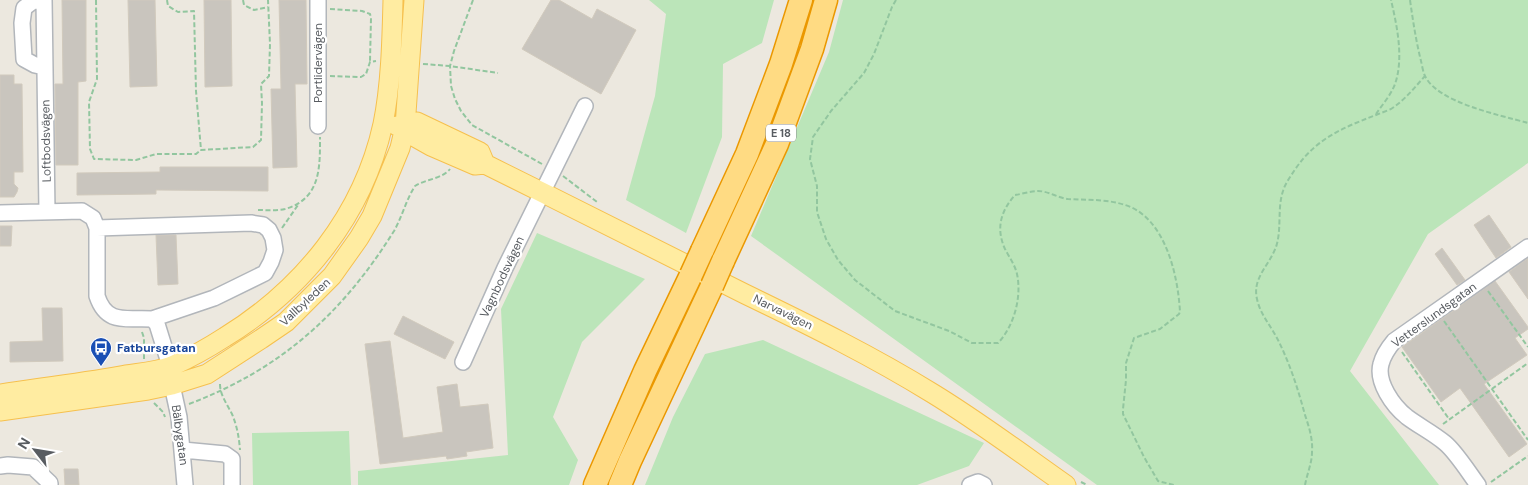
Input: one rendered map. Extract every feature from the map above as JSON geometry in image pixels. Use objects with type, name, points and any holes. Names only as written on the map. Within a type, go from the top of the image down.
[{"type":"highway","name":"E 18","points":[[595,485],[645,371],[746,154],[781,64],[801,0]]},
{"type":"highway","name":"E 18","points":[[620,485],[777,144],[812,49],[826,0]]},
{"type":"main road","name":"Vallbyleden","points":[[0,394],[145,372],[170,366],[210,347],[238,329],[285,293],[303,275],[321,254],[350,210],[375,154],[383,123],[391,62],[394,0]]},
{"type":"main road","name":"Vallbyleden","points":[[0,411],[103,398],[172,385],[207,374],[286,322],[332,276],[360,238],[372,216],[396,160],[405,127],[414,0]]},
{"type":"main road","name":"Narvavägen","points":[[383,123],[405,127],[417,122],[480,152],[485,164]]},
{"type":"main road","name":"Narvavägen","points":[[405,127],[415,137],[431,146],[475,165],[485,164],[796,318],[868,356],[933,394],[1066,485]]},
{"type":"main road","points":[[396,160],[413,148],[431,146]]},
{"type":"street","points":[[39,0],[32,2],[24,8],[22,23],[24,59],[44,67],[45,70]]},
{"type":"street","name":"Loftbodsvägen","points":[[44,0],[47,212]]},
{"type":"street","name":"Portlidervägen","points":[[318,4],[318,126]]},
{"type":"street","name":"Vagnbodsvägen","points":[[463,362],[506,268],[585,106]]},
{"type":"street","points":[[0,213],[82,211],[93,218],[97,228],[97,296],[106,312],[116,318],[132,320],[152,319],[214,298],[265,273],[275,250],[269,230],[263,225],[251,223],[97,228]]},
{"type":"street","name":"Vetterslundsgatan","points":[[1478,485],[1446,444],[1402,412],[1392,401],[1384,387],[1380,374],[1381,363],[1388,348],[1394,341],[1528,247]]},
{"type":"street","points":[[152,319],[157,324],[170,366],[172,385]]},
{"type":"street","name":"Bälbygatan","points":[[172,385],[179,417],[185,485]]},
{"type":"street","points":[[183,450],[225,454],[232,459],[232,485]]},
{"type":"street","points":[[0,466],[33,467],[50,482],[50,485]]},
{"type":"street","points":[[970,485],[978,482],[984,485]]},
{"type":"path","points":[[96,0],[96,79],[89,102],[90,149],[94,159],[136,160],[156,154],[196,154],[201,150],[253,147],[261,140],[262,103],[260,84],[269,76],[268,0]]},
{"type":"path","points":[[168,0],[168,6],[178,12],[194,11],[196,91],[201,150]]},
{"type":"path","points":[[243,0],[244,5],[254,10],[268,7]]},
{"type":"path","points":[[473,0],[450,66],[451,86],[461,111],[472,125],[571,181],[601,206]]},
{"type":"path","points":[[896,0],[874,54],[864,73],[831,111],[813,137],[810,159],[817,186],[817,212],[826,239],[838,260],[855,280],[898,313],[933,324],[972,343],[998,344],[1009,326],[1018,296],[1017,273],[1005,248],[999,225],[1015,196],[1038,191],[1066,199],[1123,204],[1147,218],[1162,239],[1172,262],[1180,312],[1160,329],[1134,338],[1126,363],[1123,414],[1158,481],[1174,485]]},
{"type":"path","points":[[1376,115],[1394,85],[1396,77],[1399,34],[1391,0]]},
{"type":"path","points":[[1410,0],[1415,35],[1425,76],[1443,94],[1454,100],[1528,123]]},
{"type":"path","points":[[318,4],[362,10],[370,14],[370,62]]},
{"type":"path","points":[[450,66],[498,73]]},
{"type":"path","points":[[1305,485],[1312,455],[1311,433],[1288,361],[1258,305],[1256,293],[1256,285],[1276,246],[1283,191],[1311,149],[1330,135],[1400,103],[1425,76]]},
{"type":"path","points":[[273,241],[299,202],[311,191],[318,176],[320,169],[320,128],[318,126]]},
{"type":"path","points":[[1481,281],[1528,347]]},
{"type":"path","points":[[1437,311],[1528,440]]},
{"type":"path","points":[[141,331],[145,348],[143,362],[145,372]]},
{"type":"path","points":[[1394,341],[1449,420]]},
{"type":"path","points":[[1431,433],[1528,363]]},
{"type":"path","points":[[219,379],[220,392],[232,413],[238,430],[240,452]]},
{"type":"path","points":[[1487,485],[1528,456]]},
{"type":"green space","points":[[649,0],[774,0],[762,43],[723,64],[722,137],[686,233],[626,200],[655,96],[666,14]]},
{"type":"green space","points":[[843,0],[1528,0],[1528,163],[1428,234],[1350,371],[1439,485],[1097,485],[751,236],[829,52]]},
{"type":"green space","points":[[537,233],[645,279],[582,342],[553,417],[578,460],[569,485],[358,485],[358,471],[508,455],[501,309]]},
{"type":"green space","points":[[763,340],[984,443],[969,466],[917,485],[645,485],[673,417],[705,354]]},
{"type":"green space","points":[[349,431],[351,485],[253,485],[252,433]]},
{"type":"building","points":[[62,0],[86,0],[86,81],[78,82],[78,165],[56,165],[55,84],[63,84]]},
{"type":"building","points":[[128,0],[155,0],[157,86],[130,87]]},
{"type":"building","points":[[204,0],[231,0],[232,86],[205,87]]},
{"type":"building","points":[[279,0],[306,0],[307,84],[295,84],[297,167],[273,168],[271,89],[281,89]]},
{"type":"building","points":[[551,0],[559,0],[592,19],[597,9],[636,30],[601,94],[522,49]]},
{"type":"building","points":[[0,75],[14,75],[14,84],[22,84],[23,172],[14,172],[14,184],[18,188],[14,197],[0,197]]},
{"type":"building","points":[[160,167],[268,167],[268,191],[156,190],[156,194],[77,195],[77,173],[160,172]]},
{"type":"building","points":[[1489,215],[1511,247],[1496,258],[1474,225]]},
{"type":"building","points":[[0,226],[12,226],[11,246],[0,246]]},
{"type":"building","points":[[156,235],[176,235],[178,284],[158,285]]},
{"type":"building","points":[[1442,248],[1465,280],[1457,285],[1435,254]]},
{"type":"building","points":[[1528,258],[1528,299],[1509,272]]},
{"type":"building","points":[[1495,281],[1528,327],[1528,329],[1515,338],[1527,355],[1484,384],[1527,444],[1509,457],[1460,388],[1441,402],[1402,347]]},
{"type":"building","points":[[42,308],[62,308],[63,361],[10,362],[10,342],[43,341]]},
{"type":"building","points":[[403,316],[454,342],[445,359],[394,334]]},
{"type":"building","points":[[390,341],[403,438],[443,432],[437,387],[457,384],[460,407],[488,404],[493,448],[466,452],[467,456],[447,459],[446,456],[380,464],[365,344]]},
{"type":"building","points":[[64,469],[78,469],[79,485],[65,485]]},
{"type":"place","name":"Fatbursgatan","points":[[101,367]]}]
